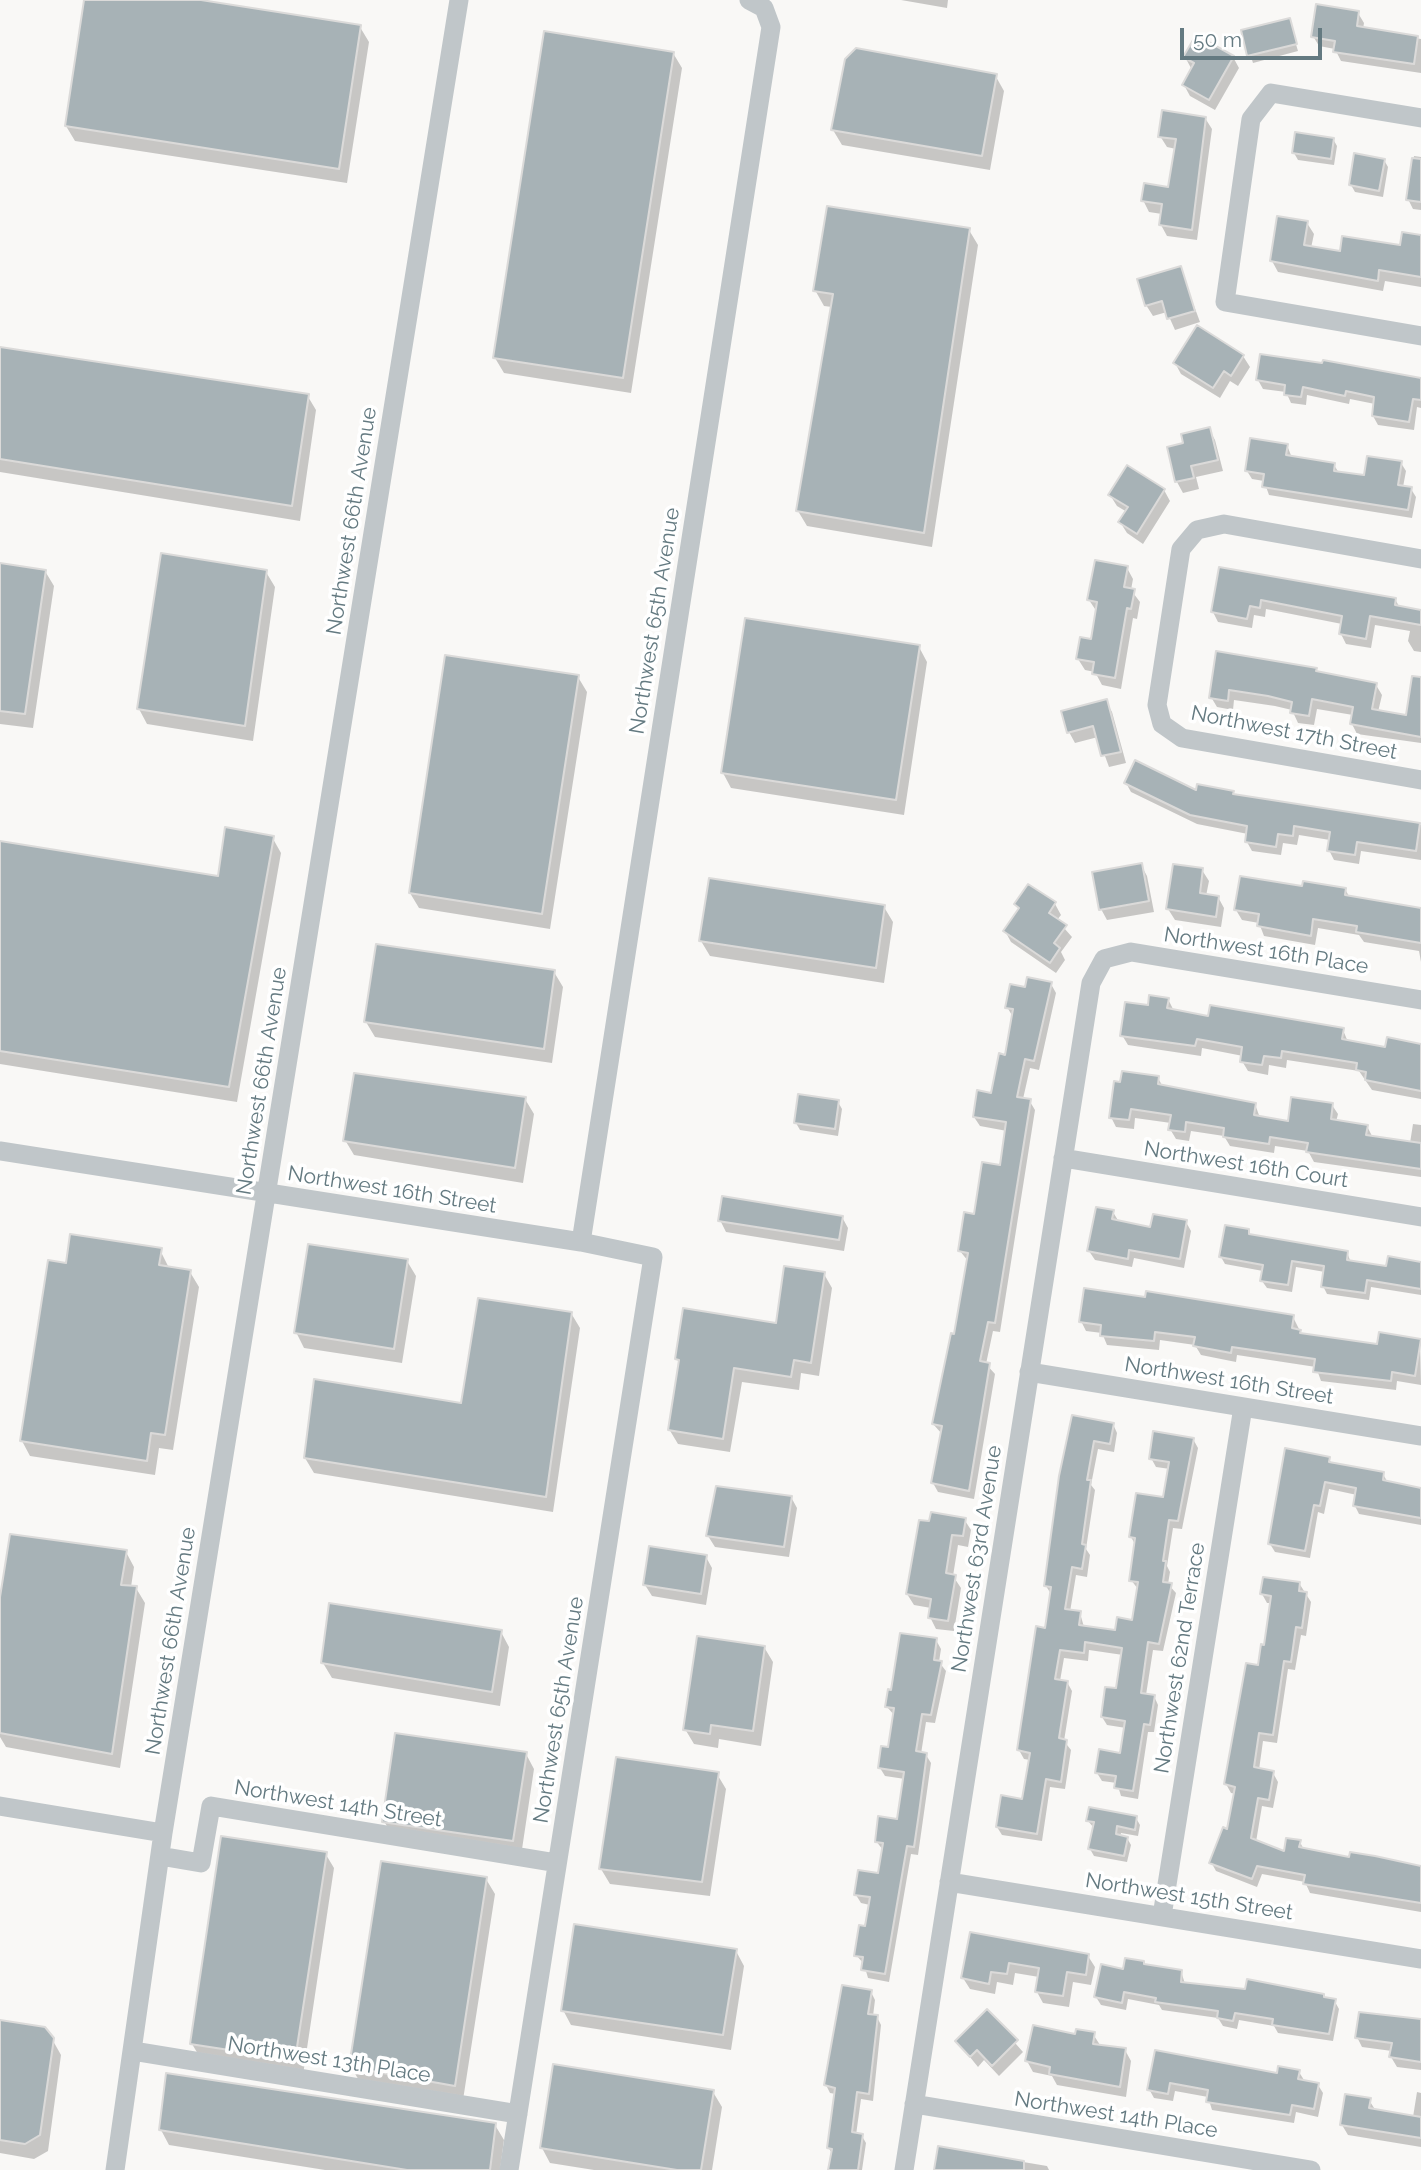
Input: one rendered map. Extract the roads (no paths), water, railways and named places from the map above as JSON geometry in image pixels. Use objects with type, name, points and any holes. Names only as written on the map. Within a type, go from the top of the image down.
[{"type":"street","name":"Northwest 66th Avenue","points":[[115,2170],[163,1833],[459,0]]},
{"type":"street","name":"Northwest 65th Avenue","points":[[581,1242],[771,27],[757,4]]},
{"type":"street","points":[[1421,118],[1271,93],[1251,119],[1225,302],[1421,336]]},
{"type":"street","name":"Northwest 17th Street","points":[[1421,559],[1224,524],[1197,530],[1181,549],[1157,705],[1162,724],[1182,738],[1421,780]]},
{"type":"street","name":"Northwest 16th Place","points":[[1104,959],[1130,952],[1421,1000]]},
{"type":"street","name":"Northwest 63rd Avenue","points":[[904,2170],[1091,983],[1104,959]]},
{"type":"street","name":"Northwest 16th Street","points":[[0,1151],[581,1242],[653,1257]]},
{"type":"street","name":"Northwest 16th Court","points":[[1063,1158],[1421,1217]]},
{"type":"street","name":"Northwest 65th Avenue","points":[[509,2170],[653,1257]]},
{"type":"street","name":"Northwest 16th Street","points":[[1029,1372],[1421,1436]]},
{"type":"street","name":"Northwest 62nd Terrace","points":[[1162,1916],[1243,1407]]},
{"type":"street","points":[[0,1806],[163,1833]]},
{"type":"street","name":"Northwest 14th Street","points":[[160,1856],[201,1863],[211,1806],[557,1863]]},
{"type":"street","name":"Northwest 15th Street","points":[[949,1882],[1421,1959]]},
{"type":"street","name":"Northwest 13th Place","points":[[133,2051],[518,2114]]},
{"type":"street","name":"Northwest 14th Place","points":[[915,2104],[1311,2170]]}]
